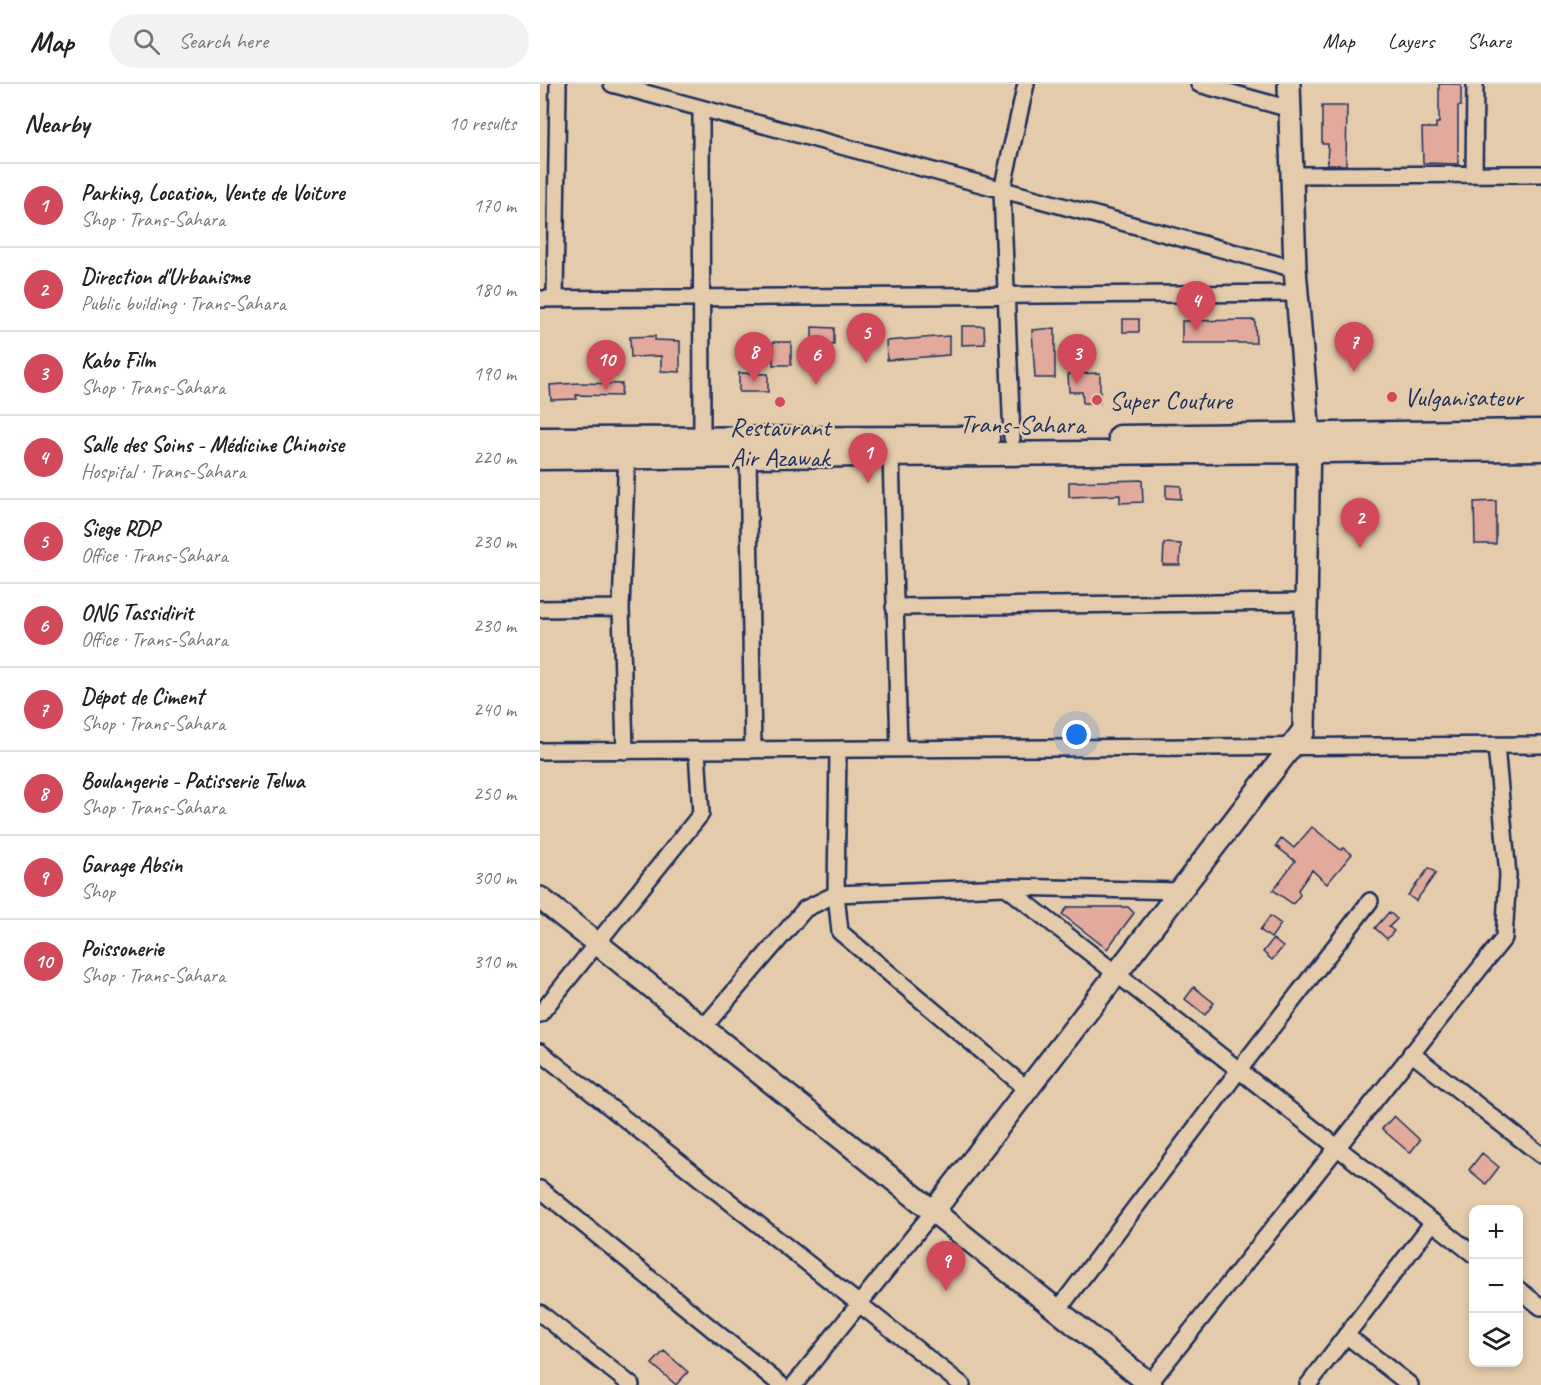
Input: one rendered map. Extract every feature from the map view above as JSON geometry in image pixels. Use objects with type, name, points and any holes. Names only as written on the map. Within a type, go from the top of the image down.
[{"type":"main road","name":"Trans-Sahara","points":[[540,439],[748,455],[891,454],[1308,443],[1541,431]]},
{"type":"main road","name":"Trans-Sahara","points":[[540,458],[702,438],[1012,438],[1541,449]]},
{"type":"street","points":[[558,84],[548,299],[1298,292]]},
{"type":"street","points":[[612,84],[638,88],[701,109],[1295,269]]},
{"type":"street","points":[[1012,438],[1002,190],[1026,84]]},
{"type":"street","points":[[1199,84],[1290,109]]},
{"type":"street","points":[[794,1385],[933,1212],[1304,730],[1308,443],[1295,269],[1289,84]]},
{"type":"street","points":[[1474,84],[1474,174]]},
{"type":"street","points":[[701,109],[702,438]]},
{"type":"street","points":[[1292,176],[1541,174]]},
{"type":"street","points":[[625,751],[621,608],[627,447]]},
{"type":"street","points":[[891,454],[899,749]]},
{"type":"street","points":[[748,455],[753,750]]},
{"type":"street","points":[[894,607],[1307,602]]},
{"type":"street","points":[[540,609],[621,608]]},
{"type":"street","points":[[540,898],[1149,1384],[1336,1146],[1504,938],[1508,875],[1496,746]]},
{"type":"street","points":[[540,752],[1541,746]]},
{"type":"street","points":[[838,750],[836,894],[840,932],[1028,1089]]},
{"type":"street","points":[[540,1014],[701,814],[698,751]]},
{"type":"street","points":[[703,1028],[805,909],[836,894],[1005,887],[1180,891]]},
{"type":"street","points":[[1005,887],[1469,1251]]},
{"type":"street","points":[[1058,1310],[1370,901]]},
{"type":"street","points":[[540,1052],[962,1385]]},
{"type":"street","points":[[1411,1053],[1541,1155]]},
{"type":"street","points":[[540,1189],[781,1385]]},
{"type":"street","points":[[1308,1385],[1433,1222]]},
{"type":"street","points":[[1523,1293],[1541,1307]]},
{"type":"street","points":[[540,1312],[631,1385]]},
{"type":"street","points":[[1346,1335],[1410,1385]]},
{"type":"building","points":[[1439,84],[1461,84],[1461,106],[1458,106],[1458,164],[1423,163],[1422,128],[1436,128],[1436,123],[1439,123]]},
{"type":"building","points":[[1322,106],[1347,106],[1346,165],[1327,165],[1328,144],[1322,144]]},
{"type":"building","points":[[1123,319],[1139,319],[1139,332],[1123,332]]},
{"type":"building","points":[[1255,320],[1256,343],[1182,343],[1182,321]]},
{"type":"building","points":[[962,326],[984,326],[985,344],[962,345]]},
{"type":"building","points":[[812,327],[834,328],[834,345],[812,344]]},
{"type":"building","points":[[1055,328],[1055,378],[1035,378],[1032,330]]},
{"type":"building","points":[[655,336],[655,340],[680,341],[680,372],[661,371],[661,356],[631,357],[630,337]]},
{"type":"building","points":[[949,336],[949,355],[887,360],[886,341]]},
{"type":"building","points":[[773,342],[791,342],[791,365],[773,365]]},
{"type":"building","points":[[739,373],[768,374],[768,392],[739,392]]},
{"type":"building","points":[[1100,373],[1100,403],[1083,403],[1082,392],[1069,392],[1068,374]]},
{"type":"building","points":[[622,384],[621,396],[576,395],[577,399],[551,400],[550,385]]},
{"type":"building","points":[[1142,480],[1143,502],[1120,503],[1120,495],[1069,497],[1069,482]]},
{"type":"building","points":[[1166,485],[1181,486],[1181,499],[1166,498]]},
{"type":"building","points":[[1496,501],[1496,544],[1475,544],[1474,502]]},
{"type":"building","points":[[1164,543],[1181,544],[1180,565],[1163,565]]},
{"type":"building","points":[[1312,827],[1341,850],[1343,848],[1352,854],[1327,884],[1312,870],[1298,890],[1300,895],[1293,904],[1273,890],[1295,861],[1276,846],[1282,838],[1294,848]]},
{"type":"building","points":[[1429,868],[1436,873],[1416,901],[1408,895]]},
{"type":"building","points":[[1068,907],[1128,907],[1134,913],[1107,949],[1062,914]]},
{"type":"building","points":[[1389,912],[1397,919],[1389,927],[1394,931],[1387,939],[1375,928]]},
{"type":"building","points":[[1270,916],[1281,924],[1271,938],[1260,930]]},
{"type":"building","points":[[1273,939],[1283,947],[1272,960],[1263,952]]},
{"type":"building","points":[[1194,987],[1214,1003],[1205,1015],[1185,999]]},
{"type":"building","points":[[1394,1116],[1420,1140],[1410,1153],[1382,1129]]},
{"type":"building","points":[[1482,1153],[1499,1167],[1486,1184],[1469,1170]]},
{"type":"building","points":[[664,1351],[688,1372],[676,1385],[652,1364]]},
{"type":"place","name":"Salle des Soins - Médicine Chinoise","points":[[1196,331]]},
{"type":"place","name":"Siege RDP","points":[[866,363]]},
{"type":"place","name":"Dépot de Ciment","points":[[1354,372]]},
{"type":"place","name":"Boulangerie - Patisserie Telwa","points":[[754,382]]},
{"type":"place","name":"Kabo Film","points":[[1077,384]]},
{"type":"place","name":"ONG Tassidirit","points":[[816,385]]},
{"type":"place","name":"Poissonerie","points":[[606,390]]},
{"type":"place","name":"Vulganisateur","points":[[1392,397]]},
{"type":"place","name":"Super Couture","points":[[1097,400]]},
{"type":"place","name":"Restaurant Air Azawak","points":[[780,402]]},
{"type":"place","name":"Parking, Location, Vente de Voiture","points":[[868,483]]},
{"type":"place","name":"Direction d'Urbanisme","points":[[1360,548]]},
{"type":"place","name":"Garage Absin","points":[[946,1291]]}]
